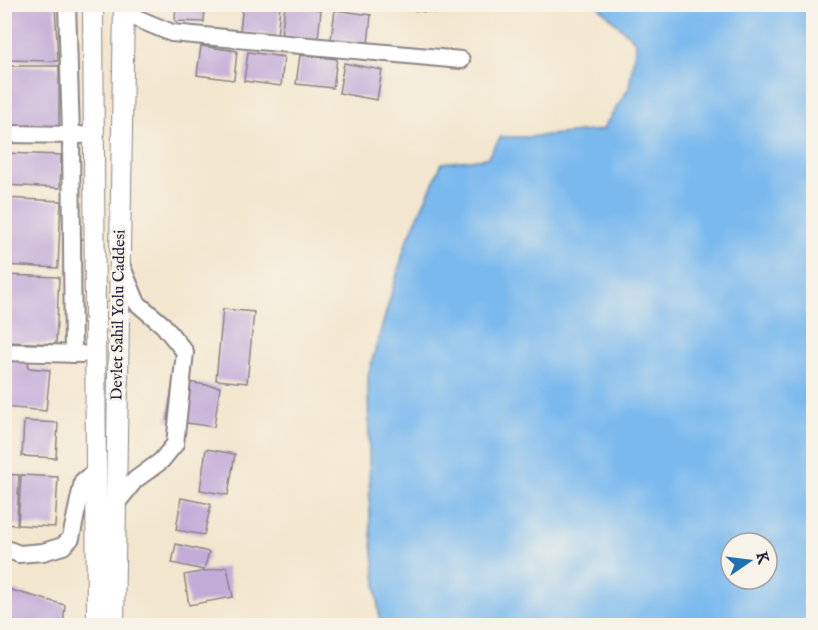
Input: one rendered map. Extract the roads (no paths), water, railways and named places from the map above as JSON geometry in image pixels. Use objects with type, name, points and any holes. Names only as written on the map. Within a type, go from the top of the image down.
[{"type":"main road","name":"Devlet Sahil Yolu Caddesi","points":[[93,4],[98,626]]},
{"type":"main road","name":"Devlet Sahil Yolu Caddesi","points":[[114,626],[124,9]]},
{"type":"street","points":[[67,4],[73,354]]},
{"type":"street","points":[[124,9],[172,33],[461,60]]},
{"type":"street","points":[[4,134],[94,135]]},
{"type":"street","points":[[116,504],[135,480],[161,461],[175,444],[185,352],[164,325],[137,303],[120,262]]},
{"type":"street","points":[[4,352],[95,354]]},
{"type":"street","points":[[4,548],[19,554],[43,552],[63,546],[71,538],[83,482],[96,471]]},
{"type":"water","points":[[597,5],[813,5],[813,625],[380,625],[370,523],[368,375],[406,243],[442,163],[487,158],[501,137],[529,137],[602,130],[629,88],[636,42]]}]
